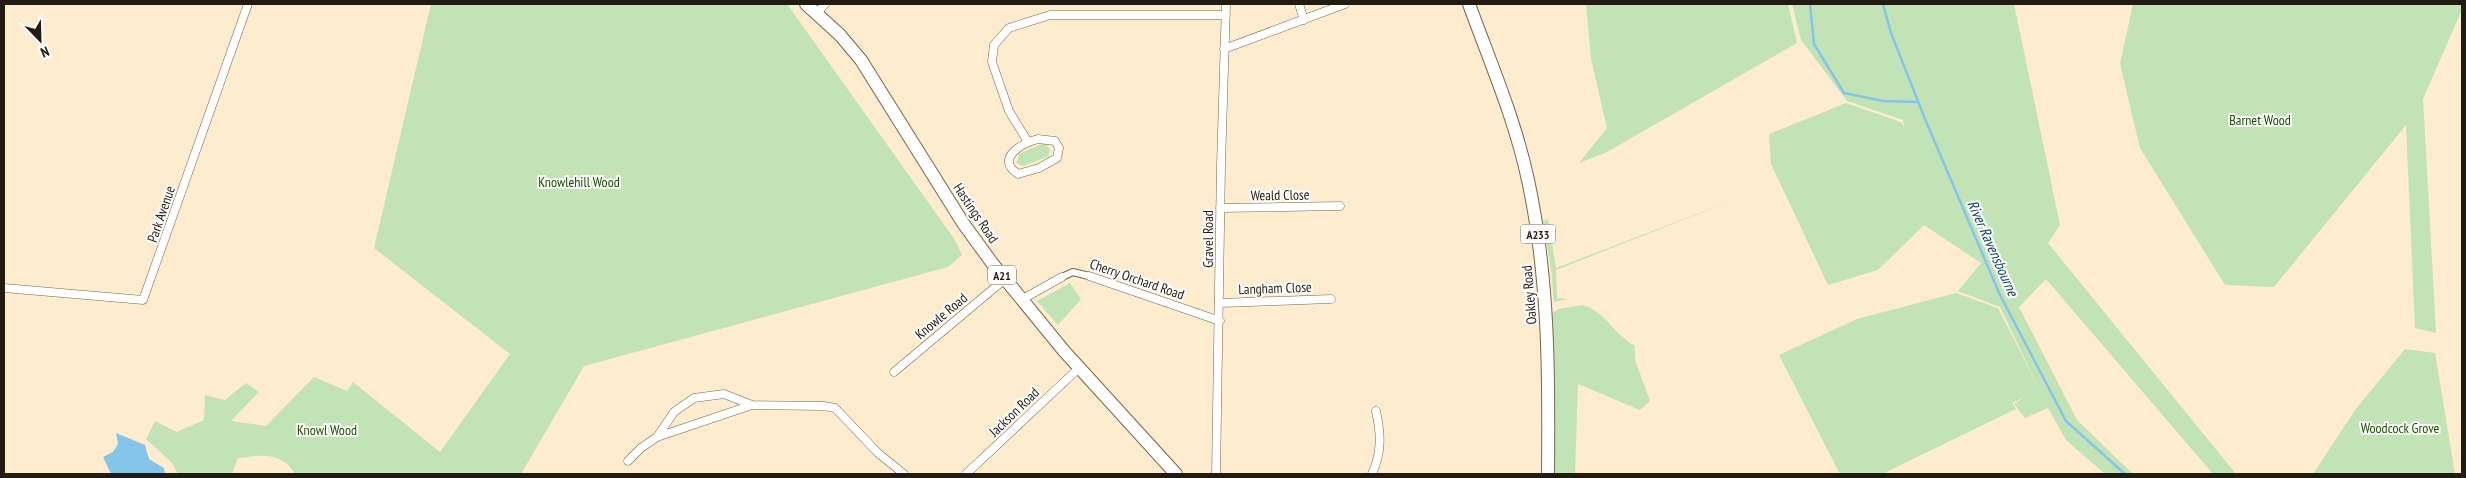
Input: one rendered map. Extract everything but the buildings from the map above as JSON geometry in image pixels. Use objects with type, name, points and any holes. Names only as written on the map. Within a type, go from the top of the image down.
[{"type":"main road","name":"Hastings Road","points":[[806,4],[821,8],[861,60],[963,223],[1021,300],[1079,368],[1176,474]]},
{"type":"main road","name":"Oakley Road","points":[[1469,4],[1510,115],[1528,179],[1536,220],[1546,309],[1549,376],[1548,474]]},
{"type":"street","name":"Park Avenue","points":[[4,288],[143,300],[248,4]]},
{"type":"street","name":"Gravel Road","points":[[1216,474],[1220,321],[1220,208],[1226,4]]},
{"type":"street","points":[[1299,4],[1304,20]]},
{"type":"street","points":[[1224,49],[1345,4]]},
{"type":"street","points":[[1028,142],[1009,111],[992,62],[994,45],[1009,28],[1050,15],[1226,15]]},
{"type":"street","points":[[1038,139],[1055,140],[1059,153],[1052,162],[1029,172],[1018,174],[1010,165],[1011,155],[1028,142],[1038,139]]},
{"type":"street","name":"Weald Close","points":[[1220,208],[1340,206]]},
{"type":"street","name":"Cherry Orchard Road","points":[[1021,300],[1073,272],[1220,321]]},
{"type":"street","name":"Knowle Road","points":[[894,372],[1005,279]]},
{"type":"street","name":"Langham Close","points":[[1220,303],[1331,298]]},
{"type":"street","name":"Jackson Road","points":[[966,474],[1079,368]]},
{"type":"street","points":[[657,437],[674,412],[694,398],[724,394],[752,406]]},
{"type":"street","points":[[628,461],[641,448],[657,437],[752,406],[824,406],[835,408],[878,453],[904,474]]},
{"type":"street","points":[[1372,474],[1377,462],[1381,433],[1376,411]]},
{"type":"green space","name":"Knowlehill Wood","points":[[431,4],[787,4],[955,240],[962,255],[948,267],[584,366],[521,474],[295,474],[284,461],[270,456],[254,456],[238,458],[232,474],[178,474],[172,463],[146,439],[155,421],[177,432],[204,420],[205,395],[225,400],[246,383],[259,392],[231,421],[266,426],[314,377],[347,391],[353,382],[440,452],[510,354],[374,248]]},
{"type":"green space","points":[[1586,4],[1788,4],[1797,43],[1605,153],[1579,163],[1607,128],[1591,59]]},
{"type":"green space","points":[[1792,4],[2014,4],[2060,225],[2048,243],[2236,474],[2213,474],[2046,279],[2019,307],[2077,420],[2133,474],[2105,474],[2066,440],[2048,408],[2025,418],[2014,404],[2025,397],[2012,403],[2016,409],[1882,474],[1840,474],[1779,355],[1857,319],[1956,293],[1998,308],[2039,389],[2000,307],[1958,291],[1981,263],[1924,225],[1878,270],[1828,285],[1771,164],[1769,134],[1846,103],[1901,122],[1904,127],[1903,120],[1847,101],[1801,40]]},
{"type":"green space","name":"Barnet Wood","points":[[2133,4],[2461,4],[2461,12],[2423,99],[2436,333],[2415,328],[2406,125],[2274,287],[2225,285],[2140,148],[2120,64]]},
{"type":"green space","points":[[1044,143],[1050,149],[1049,156],[1023,166],[1017,163],[1019,154]]},
{"type":"green space","points":[[1736,199],[1556,270],[1557,298],[1568,299],[1554,302],[1543,221],[1548,219],[1556,268]]},
{"type":"green space","points":[[1070,283],[1081,299],[1058,325],[1037,301]]},
{"type":"green space","points":[[1582,305],[1598,313],[1627,341],[1635,346],[1635,360],[1650,401],[1640,410],[1578,384],[1575,474],[1555,474],[1552,313],[1559,309]]},
{"type":"green space","name":"Woodcock Grove","points":[[2405,349],[2435,353],[2455,474],[2313,474],[2355,410]]},
{"type":"water","points":[[116,433],[145,445],[149,459],[164,468],[165,474],[111,474],[103,457],[113,452],[118,444]]},
{"type":"waterway","points":[[1810,4],[1814,44],[1844,93],[1883,101],[1918,102]]},
{"type":"waterway","name":"River Ravensbourne","points":[[1883,4],[1891,33],[1925,119],[2000,295],[2066,421],[2125,474]]},
{"type":"park label","name":"Knowl Wood","points":[[327,430]]}]
